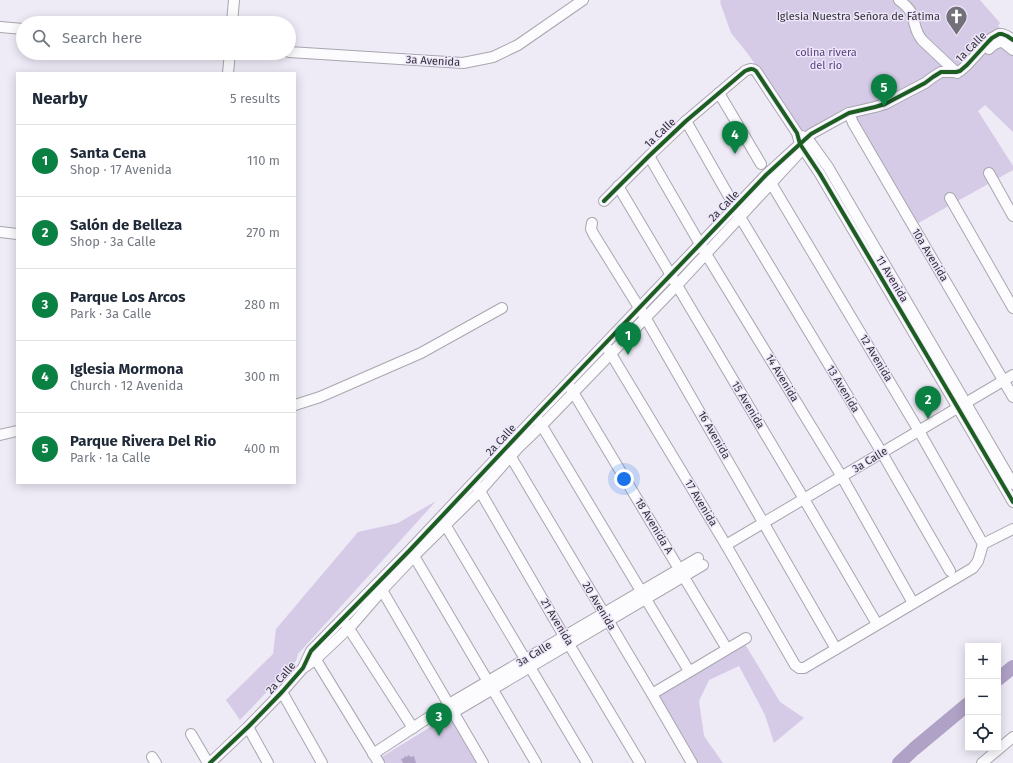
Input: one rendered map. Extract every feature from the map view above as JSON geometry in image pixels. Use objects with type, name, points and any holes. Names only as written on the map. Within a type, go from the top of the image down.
[{"type":"street","points":[[233,16],[234,0]]},
{"type":"street","name":"3a Avenida","points":[[296,52],[463,63],[493,57],[518,45],[583,0]]},
{"type":"street","points":[[899,0],[908,8],[912,15],[917,34],[958,74]]},
{"type":"street","points":[[0,28],[16,29]]},
{"type":"street","name":"1a Calle","points":[[808,141],[850,115],[874,112],[888,108],[942,78],[958,74],[960,70],[967,65],[992,38],[999,34],[1006,38],[1013,50]]},
{"type":"street","points":[[228,72],[229,60]]},
{"type":"street","name":"1a Calle","points":[[604,201],[686,121],[745,71],[752,69]]},
{"type":"street","name":"11 Avenida","points":[[752,69],[756,71],[797,133],[808,141],[820,174],[964,408],[1013,484]]},
{"type":"street","points":[[719,93],[761,164]]},
{"type":"street","name":"10a Avenida","points":[[850,115],[913,226],[1009,381],[1013,397]]},
{"type":"street","name":"13 Avenida","points":[[686,121],[735,208],[950,571]]},
{"type":"street","name":"2a Calle","points":[[443,521],[480,491],[536,416],[700,244],[735,208],[808,141]]},
{"type":"street","name":"14 Avenida","points":[[649,156],[700,244],[707,253],[843,480],[913,603]]},
{"type":"street","points":[[989,173],[1013,216]]},
{"type":"street","name":"12 Avenida","points":[[768,179],[921,434],[983,544]]},
{"type":"street","name":"15 Avenida","points":[[618,186],[877,624]]},
{"type":"street","points":[[950,198],[1013,308]]},
{"type":"street","name":"2a Calle","points":[[213,762],[282,692],[343,619],[380,587],[443,521],[474,481],[541,425],[707,253],[735,208]]},
{"type":"street","name":"16 Avenida","points":[[592,223],[594,235],[645,317],[836,649]]},
{"type":"street","points":[[0,232],[16,234]]},
{"type":"street","points":[[296,405],[320,397],[421,353],[502,308]]},
{"type":"street","name":"17 Avenida","points":[[605,344],[728,548],[794,665],[799,668],[804,668],[836,649]]},
{"type":"street","name":"3a Calle","points":[[728,548],[1009,381]]},
{"type":"street","name":"18 Avenida A","points":[[568,382],[727,649]]},
{"type":"street","name":"11 Avenida","points":[[964,408],[1013,502]]},
{"type":"street","points":[[536,416],[689,671]]},
{"type":"street","points":[[0,436],[16,431]]},
{"type":"street","name":"20 Avenida","points":[[508,453],[692,763]]},
{"type":"street","name":"21 Avenida","points":[[474,481],[640,763]]},
{"type":"street","points":[[443,521],[587,763]]},
{"type":"street","points":[[836,649],[973,568],[978,561],[983,544],[1013,529]]},
{"type":"street","points":[[412,553],[536,763]]},
{"type":"street","name":"3a Calle","points":[[376,759],[413,728],[451,708],[700,562]]},
{"type":"street","points":[[380,587],[483,763]]},
{"type":"street","name":"2a Calle","points":[[314,655],[349,629],[380,587]]},
{"type":"street","points":[[343,619],[413,728]]},
{"type":"street","points":[[652,694],[746,638]]},
{"type":"street","points":[[314,655],[376,759]]},
{"type":"street","points":[[282,692],[322,763]]},
{"type":"street","points":[[248,727],[268,763]]},
{"type":"street","points":[[191,734],[213,762]]},
{"type":"street","points":[[982,763],[1013,736]]},
{"type":"green space","name":"colina rivera del rio","points":[[721,0],[980,0],[1000,23],[998,26],[1013,40],[1013,132],[985,105],[978,111],[1013,166],[1013,170],[913,226],[850,111],[811,134],[801,129],[748,54],[731,33],[720,2]]},
{"type":"green space","points":[[436,501],[298,654],[296,661],[240,720],[226,700],[273,654],[276,629],[358,532],[398,523]]},
{"type":"green space","points":[[743,641],[780,702],[804,718],[774,743],[765,715],[739,666],[709,680],[699,701],[704,736],[723,763],[696,763],[658,694]]},
{"type":"green space","points":[[450,715],[477,763],[383,763],[380,758]]},
{"type":"shaded area","points":[[408,755],[411,757],[414,756],[416,763],[403,763],[401,759],[405,756],[407,757]]},
{"type":"waterway","points":[[1001,677],[1013,667]]},
{"type":"waterway","points":[[899,763],[965,706]]},
{"type":"cycle path","points":[[210,763],[282,692],[303,668],[311,651],[410,550],[766,175],[811,134],[849,113],[885,104],[925,83],[941,72],[960,71],[992,38],[999,34],[1007,36],[1013,40]]},
{"type":"cycle path","points":[[604,201],[686,121],[745,71],[751,69],[756,71],[797,133],[800,144],[820,174],[1013,502]]},
{"type":"place","name":"Iglesia Nuestra Señora de Fátima","points":[[956,36]]},
{"type":"place","name":"Parque Rivera Del Rio","points":[[884,107]]},
{"type":"place","name":"Iglesia Mormona","points":[[735,154]]},
{"type":"place","name":"Santa Cena","points":[[628,355]]},
{"type":"place","name":"Salón de Belleza","points":[[928,419]]},
{"type":"place","name":"Parque Los Arcos","points":[[439,736]]}]
